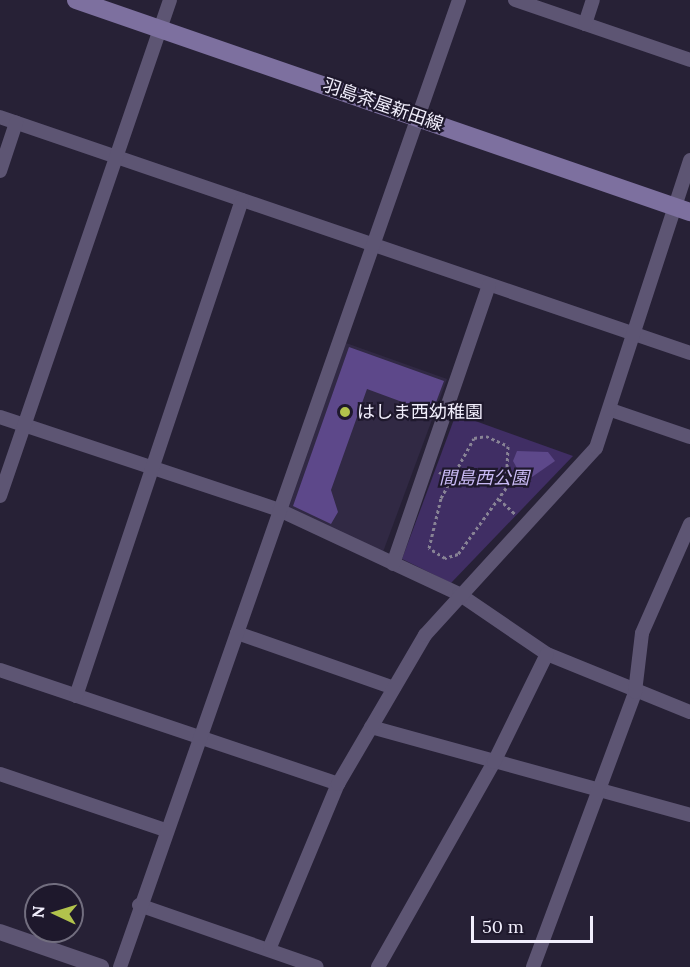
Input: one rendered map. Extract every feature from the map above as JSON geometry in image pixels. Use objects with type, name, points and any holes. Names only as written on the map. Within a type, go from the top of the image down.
[{"type":"main road","name":"羽島茶屋新田線","points":[[76,0],[682,209]]},
{"type":"street","points":[[0,496],[170,0]]},
{"type":"street","points":[[120,967],[139,905],[198,737],[421,118],[459,0]]},
{"type":"street","points":[[515,0],[690,60]]},
{"type":"street","points":[[585,24],[593,0]]},
{"type":"street","points":[[0,117],[690,353]]},
{"type":"street","points":[[0,171],[16,123]]},
{"type":"street","points":[[270,947],[338,784],[425,635],[459,594],[596,448],[611,410],[632,334],[682,209],[690,160]]},
{"type":"street","points":[[76,696],[242,200]]},
{"type":"street","points":[[393,564],[489,285]]},
{"type":"street","points":[[611,410],[690,437]]},
{"type":"street","points":[[0,417],[279,510],[459,594],[547,654],[635,692],[690,712]]},
{"type":"street","points":[[533,967],[597,789],[635,692],[642,633],[686,547],[690,524]]},
{"type":"street","points":[[237,633],[394,688]]},
{"type":"street","points":[[378,967],[494,762],[547,654]]},
{"type":"street","points":[[0,670],[338,784]]},
{"type":"street","points":[[372,726],[690,815]]},
{"type":"street","points":[[0,774],[165,831]]},
{"type":"street","points":[[139,905],[270,947],[317,967]]},
{"type":"street","points":[[0,932],[101,967]]},
{"type":"path","points":[[486,436],[508,446],[506,488],[499,499],[458,554],[445,558],[429,549],[441,498],[474,438],[486,436]]},
{"type":"path","points":[[499,499],[526,523]]},
{"type":"shaded area","points":[[346,343],[447,379],[383,552],[288,509]]},
{"type":"green space","name":"間島西公園","points":[[456,414],[573,456],[451,583],[402,559]]},
{"type":"building","points":[[349,347],[444,381],[432,413],[367,389],[331,490],[338,512],[331,524],[293,506]]},
{"type":"building","points":[[517,451],[548,452],[555,461],[532,477],[518,470],[513,461]]},
{"type":"place","name":"はしま西幼稚園","points":[[345,412]]}]
